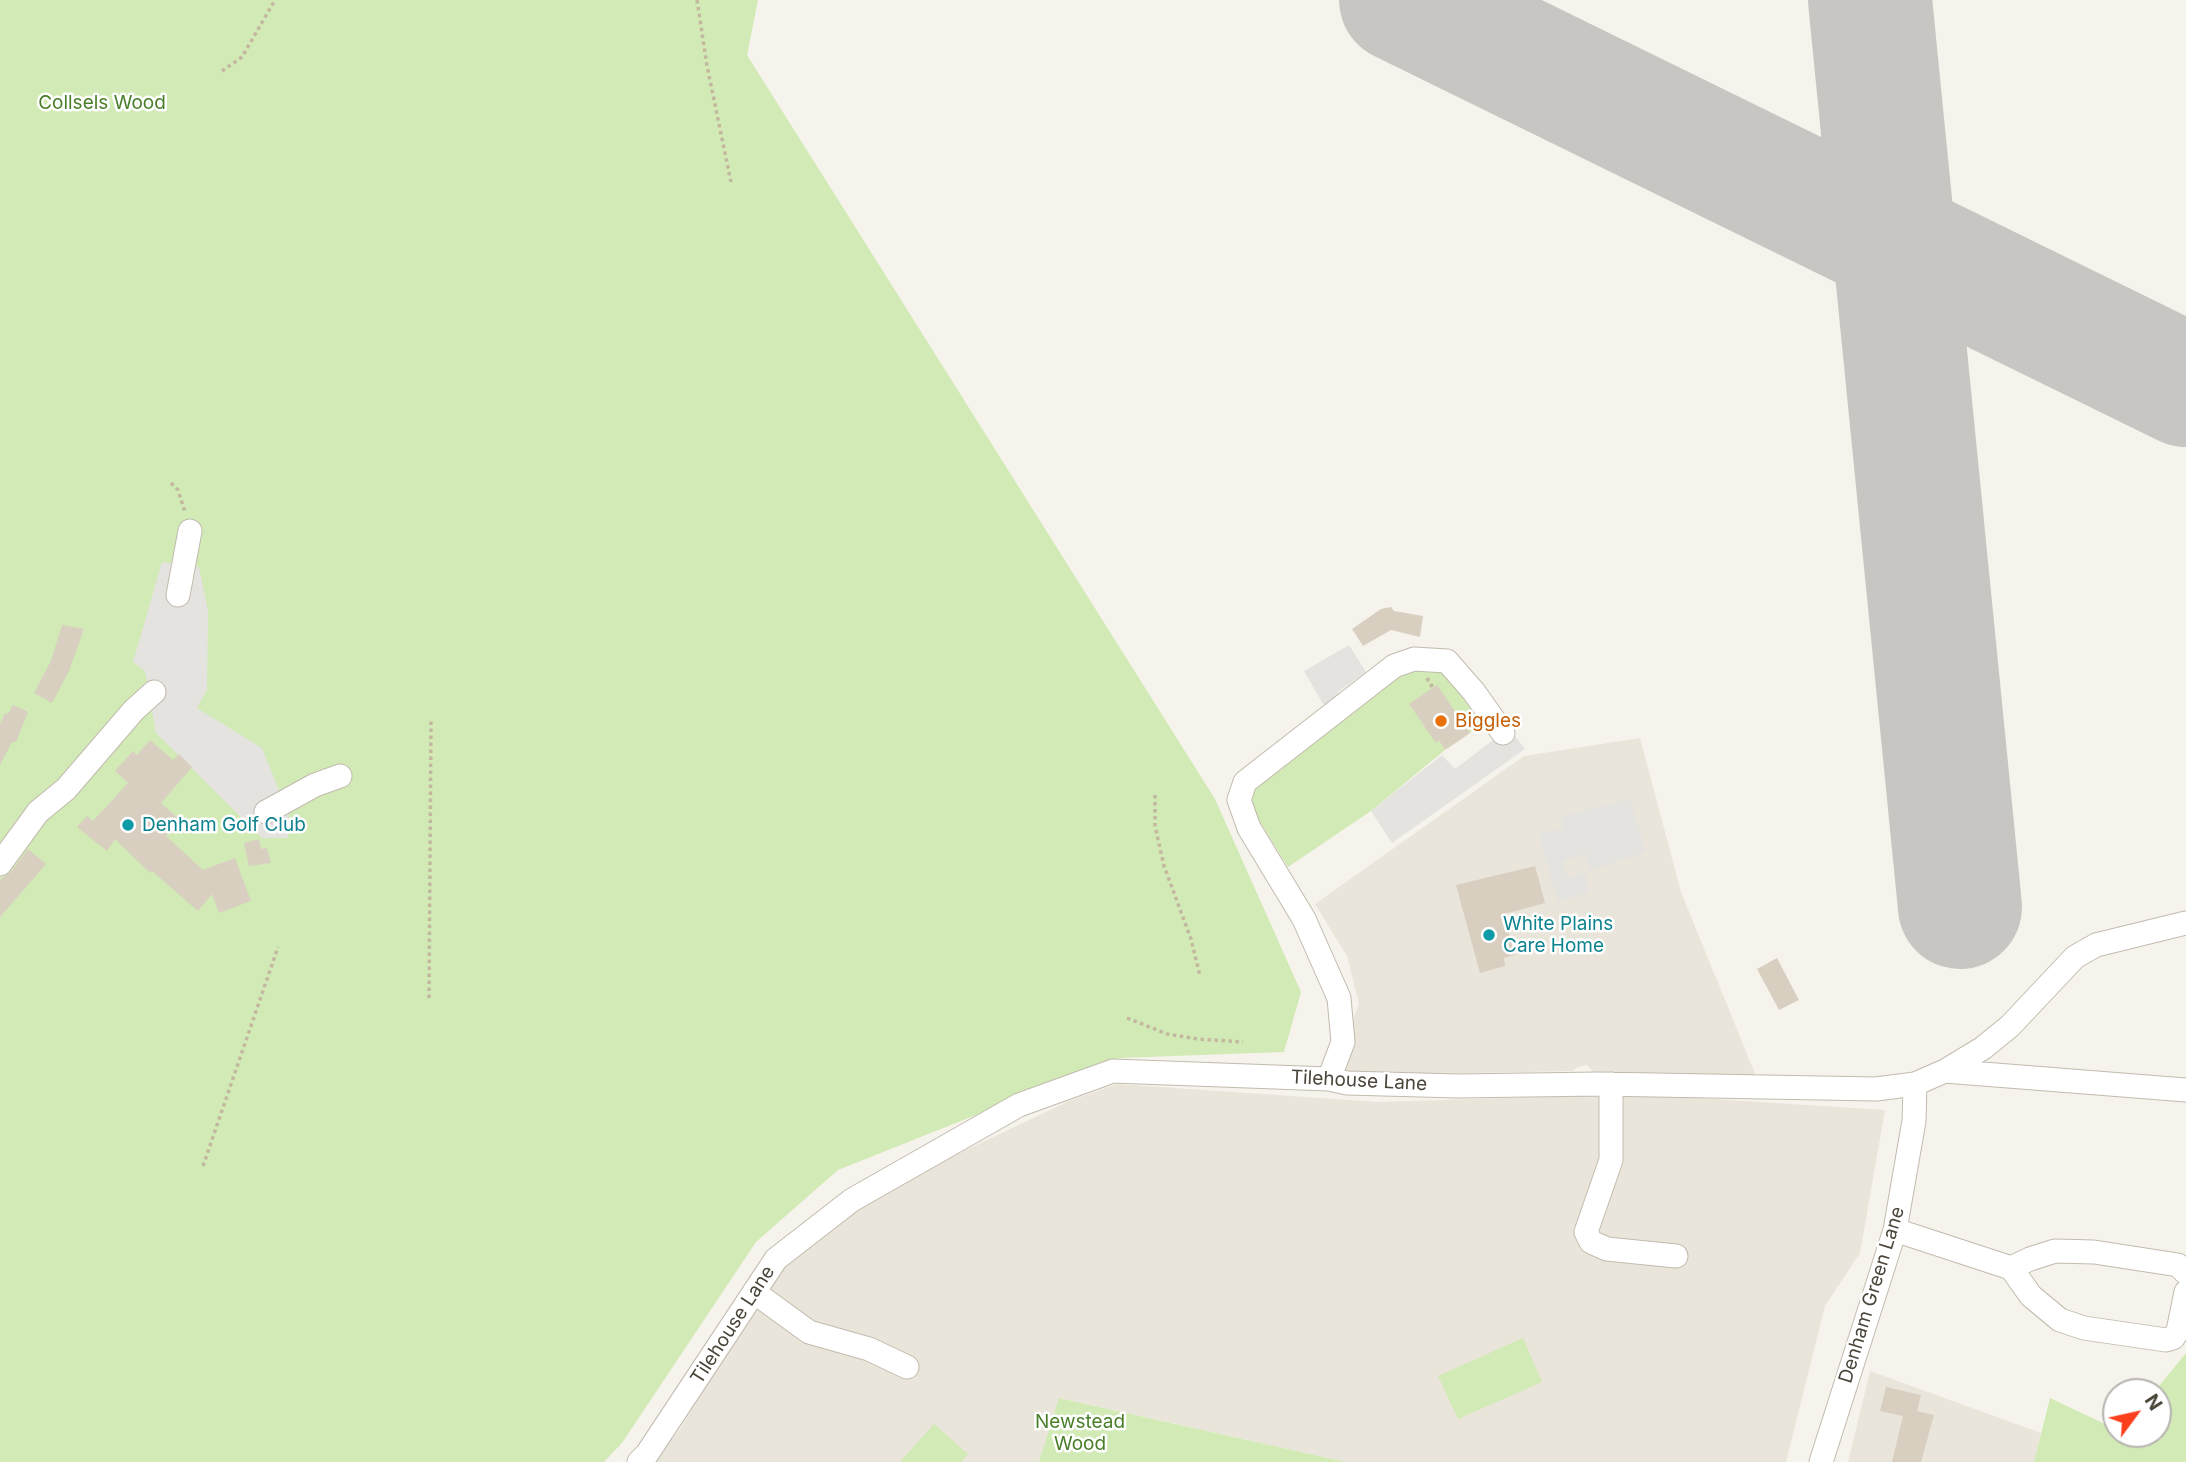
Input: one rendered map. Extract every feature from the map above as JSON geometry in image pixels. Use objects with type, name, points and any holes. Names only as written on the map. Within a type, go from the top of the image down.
[{"type":"street","points":[[178,595],[190,531]]},
{"type":"street","points":[[1329,1079],[1343,1042],[1339,998],[1304,919],[1249,828],[1239,800],[1244,782],[1334,703],[1394,666],[1415,659],[1447,661],[1474,692],[1503,733]]},
{"type":"street","points":[[0,864],[38,812],[66,789],[134,710],[154,692]]},
{"type":"street","points":[[266,812],[315,785],[340,776]]},
{"type":"street","name":"Tilehouse Lane","points":[[639,1462],[647,1454],[776,1259],[852,1200],[1019,1105],[1113,1071],[1458,1086],[1611,1084],[1876,1089],[1915,1084],[1945,1071],[1983,1048],[2010,1026],[2075,957],[2096,944],[2186,923]]},
{"type":"street","points":[[1945,1071],[2186,1090]]},
{"type":"street","points":[[1611,1084],[1611,1160],[1586,1232],[1591,1242],[1607,1249],[1676,1256]]},
{"type":"street","name":"Denham Green Lane","points":[[1822,1462],[1895,1230],[1914,1121],[1915,1084]]},
{"type":"street","points":[[1895,1230],[2011,1268],[2031,1296],[2060,1320],[2084,1328],[2166,1340],[2173,1338],[2178,1331],[2186,1292]]},
{"type":"street","points":[[2011,1268],[2055,1251],[2094,1252],[2178,1265],[2186,1273]]},
{"type":"street","points":[[754,1292],[809,1332],[869,1349],[907,1367]]},
{"type":"path","points":[[222,71],[242,57],[275,0]]},
{"type":"path","points":[[697,0],[707,66],[731,182]]},
{"type":"path","points":[[171,482],[178,490],[190,531]]},
{"type":"path","points":[[429,999],[431,719]]},
{"type":"path","points":[[1155,795],[1155,826],[1164,866],[1191,939],[1200,976]]},
{"type":"path","points":[[203,1166],[278,947]]},
{"type":"path","points":[[1127,1017],[1167,1034],[1243,1042]]},
{"type":"shaded area","points":[[162,562],[199,567],[208,611],[207,690],[197,708],[262,748],[289,815],[288,838],[262,838],[156,733],[145,671],[133,662]]},
{"type":"shaded area","points":[[1349,645],[1366,672],[1338,692],[1342,699],[1326,709],[1304,671]]},
{"type":"shaded area","points":[[1509,728],[1525,749],[1392,843],[1371,811],[1442,755],[1455,769]]},
{"type":"shaded area","points":[[1640,738],[1681,892],[1756,1076],[1593,1072],[1587,1065],[1573,1071],[1365,1075],[1334,1071],[1359,1004],[1347,956],[1315,904],[1524,756]]},
{"type":"shaded area","points":[[1630,799],[1646,852],[1590,871],[1585,854],[1563,861],[1568,878],[1585,873],[1589,892],[1558,902],[1538,833],[1563,829],[1561,816]]},
{"type":"shaded area","points":[[1117,1084],[1378,1102],[1634,1094],[1885,1110],[1860,1253],[1825,1306],[1786,1462],[1346,1462],[1060,1398],[1039,1462],[654,1462],[680,1429],[779,1263],[905,1179],[1069,1101]]},
{"type":"shaded area","points":[[1870,1371],[2041,1433],[2034,1462],[1848,1462]]},
{"type":"green space","name":"Denham Golf Club","points":[[0,0],[758,0],[747,55],[1215,799],[1301,992],[1284,1052],[1119,1058],[838,1170],[756,1242],[622,1443],[604,1462],[0,1462]]},
{"type":"green space","points":[[1440,666],[1483,716],[1481,725],[1445,750],[1371,811],[1288,867],[1257,817],[1252,800],[1253,782],[1400,668]]},
{"type":"green space","points":[[1523,1338],[1542,1382],[1458,1419],[1438,1376]]},
{"type":"green space","points":[[2186,1353],[2186,1462],[2034,1462],[2050,1398],[2102,1423],[2102,1448],[2172,1448],[2172,1378],[2165,1378]]},
{"type":"green space","name":"Newstead Wood","points":[[1059,1398],[1346,1462],[1039,1462]]},
{"type":"green space","points":[[934,1424],[968,1454],[961,1462],[900,1462]]},
{"type":"building","points":[[1391,607],[1394,611],[1423,616],[1420,637],[1391,630],[1363,646],[1352,629],[1381,609]]},
{"type":"building","points":[[62,625],[84,629],[69,671],[52,703],[34,693],[51,661]]},
{"type":"building","name":"Biggles","points":[[1437,685],[1470,733],[1445,750],[1439,740],[1436,743],[1409,704]]},
{"type":"building","points":[[13,705],[28,712],[16,742],[12,742],[0,765],[0,724]]},
{"type":"building","name":"Denham Golf Club","points":[[150,740],[173,760],[179,754],[192,767],[161,803],[180,820],[166,836],[203,870],[235,858],[251,901],[219,913],[212,894],[198,911],[152,871],[150,873],[115,839],[107,851],[77,827],[87,816],[93,821],[128,783],[115,771],[133,751],[137,755]]},
{"type":"building","points":[[259,839],[261,849],[267,848],[271,863],[249,866],[244,843]]},
{"type":"building","points":[[28,849],[46,864],[0,917],[0,880],[11,872]]},
{"type":"building","name":"White Plains Care Home","points":[[1535,866],[1545,903],[1504,914],[1515,955],[1504,958],[1505,966],[1480,973],[1456,885]]},
{"type":"building","points":[[1777,958],[1799,1000],[1779,1010],[1757,969]]},
{"type":"building","points":[[1886,1387],[1921,1395],[1917,1411],[1934,1415],[1921,1462],[1892,1462],[1903,1416],[1880,1411]]},
{"type":"runway","points":[[1401,0],[2186,385]]},
{"type":"runway","points":[[1870,0],[1960,907]]},
{"type":"place","name":"Biggles","points":[[1441,721]]},
{"type":"place","name":"Denham Golf Club","points":[[128,825]]},
{"type":"place","name":"White Plains Care Home","points":[[1489,935]]},
{"type":"park label","name":"Collsels Wood","points":[[102,103]]}]
